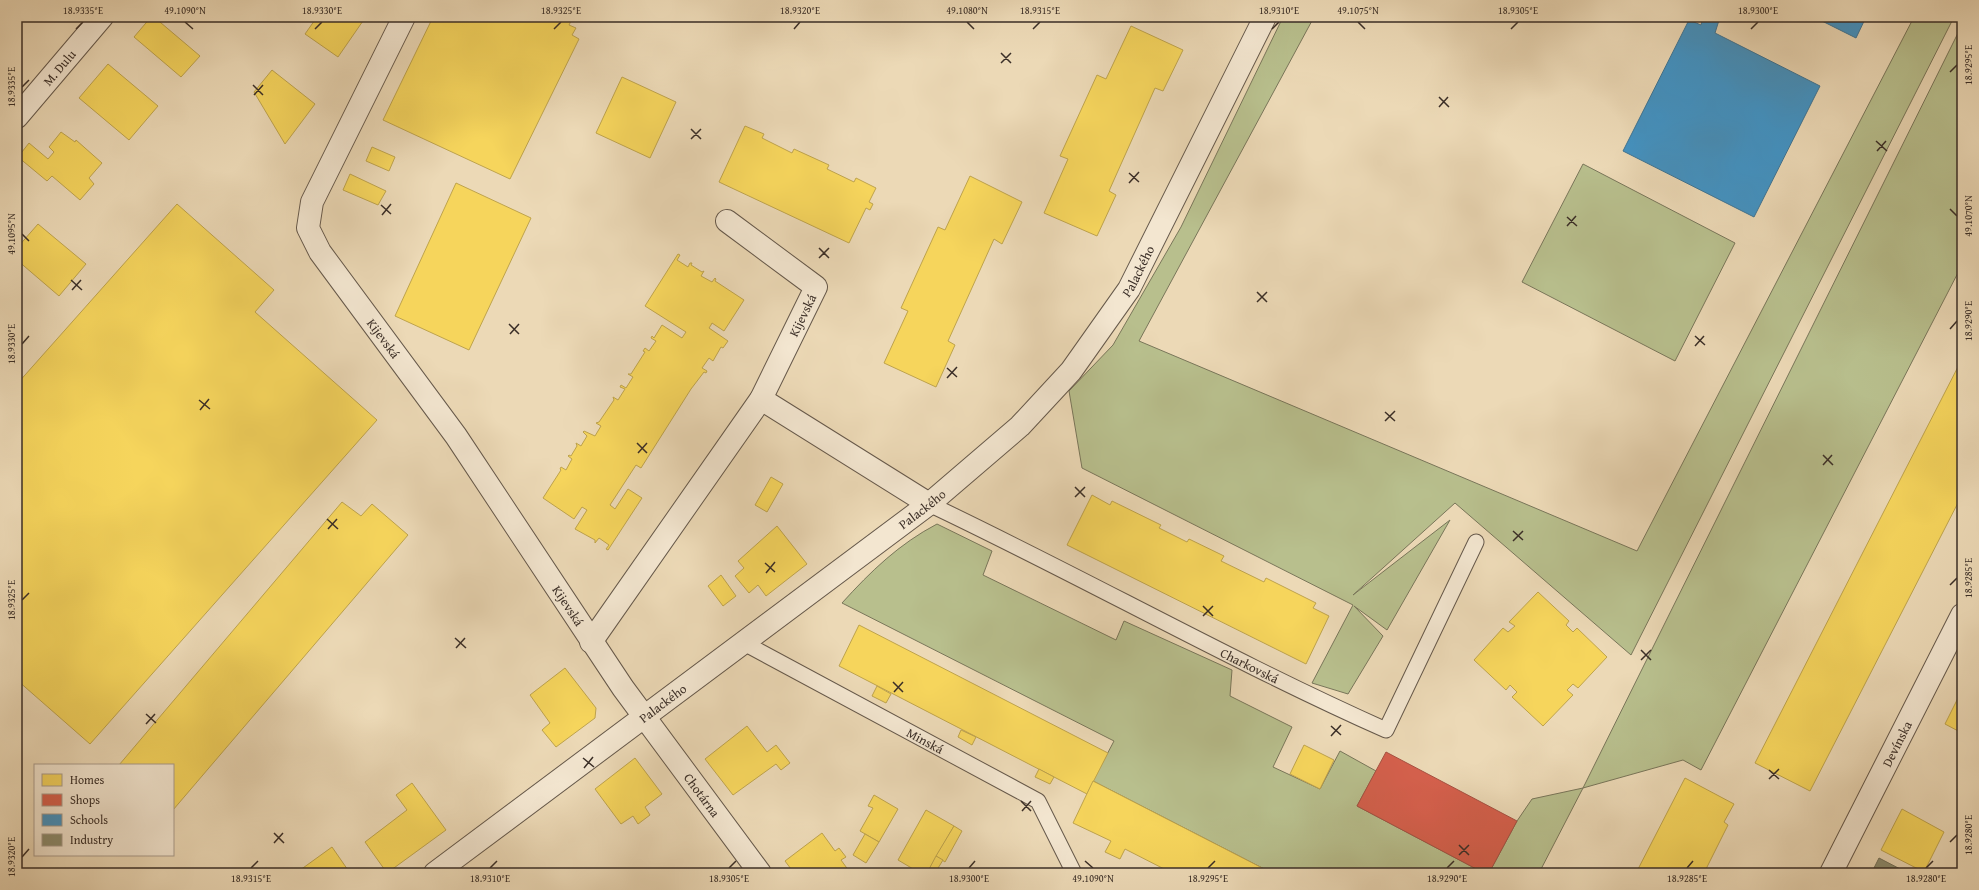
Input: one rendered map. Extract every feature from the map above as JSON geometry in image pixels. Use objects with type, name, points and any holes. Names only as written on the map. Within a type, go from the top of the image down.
[{"type":"street","name":"M. Dulu","points":[[17,117],[102,17]]},
{"type":"street","name":"Kijevská","points":[[404,17],[312,202],[308,228],[320,252],[456,436],[591,642],[643,717]]},
{"type":"street","name":"Palackého","points":[[435,873],[742,642],[929,504],[1020,426],[1071,371],[1129,289],[1265,17]]},
{"type":"street","name":"Kijevská","points":[[591,642],[761,399],[816,287],[727,221]]},
{"type":"street","points":[[761,399],[929,504]]},
{"type":"street","name":"Devínska","points":[[1830,873],[1962,615]]},
{"type":"street","name":"Chotárna","points":[[643,717],[760,873]]},
{"type":"lane","name":"Charkovská","points":[[929,504],[997,536],[1307,694],[1386,730],[1476,542]]},
{"type":"lane","name":"Minská","points":[[742,642],[1038,801],[1074,873]]},
{"type":"green space","points":[[1283,17],[1314,17],[1139,341],[1637,551],[1914,17],[1954,17],[1631,655],[1455,503],[1353,595],[1450,520],[1387,630],[1354,606],[1383,636],[1348,694],[1312,683],[1353,605],[1082,468],[1069,391],[1113,345],[1181,227]]},
{"type":"green space","points":[[1962,25],[1962,265],[1701,770],[1683,760],[1583,788]]},
{"type":"green space","points":[[1583,164],[1735,243],[1675,361],[1522,282]]},
{"type":"green space","points":[[937,524],[992,551],[983,575],[1116,640],[1124,621],[1232,670],[1230,696],[1292,727],[1273,767],[1320,789],[1340,751],[1376,771],[1357,806],[1484,873],[1272,873],[1093,781],[1114,741],[842,603],[864,580],[898,549]]},
{"type":"green space","points":[[1583,788],[1539,873],[1489,873],[1517,821],[1532,799]]},
{"type":"building: Homes","points":[[151,17],[154,17],[200,56],[181,77],[134,37]]},
{"type":"building: Homes","points":[[317,17],[365,18],[338,57],[305,34]]},
{"type":"building: Homes","points":[[433,17],[573,17],[569,25],[576,28],[572,35],[579,39],[510,179],[383,120]]},
{"type":"building: Homes","points":[[1131,26],[1183,50],[1163,91],[1155,88],[1109,191],[1116,195],[1097,236],[1044,213],[1068,159],[1060,156],[1097,75],[1106,79]]},
{"type":"building: Homes","points":[[108,64],[158,106],[129,140],[79,98]]},
{"type":"building: Homes","points":[[272,70],[315,104],[285,144],[254,92]]},
{"type":"building: Homes","points":[[622,77],[676,102],[650,158],[596,133]]},
{"type":"building: Homes","points":[[745,126],[764,134],[762,138],[792,153],[794,149],[829,165],[827,169],[854,182],[856,178],[876,188],[869,202],[873,204],[870,210],[866,208],[849,243],[719,182]]},
{"type":"building: Homes","points":[[61,132],[75,142],[76,140],[102,163],[89,178],[94,184],[80,200],[52,176],[47,181],[18,157],[29,143],[48,159],[54,152],[49,147]]},
{"type":"building: Homes","points":[[372,147],[395,157],[389,171],[366,161]]},
{"type":"building: Homes","points":[[350,174],[386,191],[378,205],[343,190]]},
{"type":"building: Homes","points":[[970,176],[1022,202],[1002,244],[994,239],[948,341],[955,345],[936,387],[884,363],[908,311],[901,308],[938,227],[945,230]]},
{"type":"building: Homes","points":[[456,183],[531,218],[469,350],[395,316]]},
{"type":"building: Homes","points":[[177,204],[274,290],[255,312],[377,420],[90,744],[17,680],[17,384]]},
{"type":"building: Homes","points":[[38,224],[86,264],[59,296],[17,260],[17,248]]},
{"type":"building: Homes","points":[[678,254],[680,255],[677,260],[688,267],[690,263],[692,263],[691,265],[702,272],[704,271],[701,276],[712,282],[715,278],[715,281],[744,300],[724,331],[712,323],[709,328],[728,341],[723,348],[721,347],[713,361],[709,358],[702,368],[707,371],[706,373],[704,372],[691,389],[641,468],[636,465],[610,505],[615,509],[628,489],[642,498],[608,550],[606,549],[609,545],[599,538],[595,543],[595,540],[575,529],[587,510],[582,507],[574,519],[543,498],[561,470],[561,467],[566,470],[572,459],[568,456],[571,456],[577,446],[576,443],[581,446],[587,436],[583,432],[584,431],[595,436],[601,426],[596,423],[599,422],[614,400],[613,397],[618,400],[625,389],[620,387],[621,385],[626,388],[633,377],[628,374],[631,374],[645,352],[643,351],[645,348],[649,351],[656,341],[651,338],[652,336],[654,338],[662,325],[682,338],[686,332],[645,306]]},
{"type":"building: Homes","points":[[1962,359],[1962,495],[1810,791],[1755,763]]},
{"type":"building: Homes","points":[[771,477],[783,484],[767,512],[755,505]]},
{"type":"building: Homes","points":[[1092,495],[1110,505],[1112,501],[1161,525],[1159,528],[1187,542],[1189,539],[1224,556],[1221,561],[1264,582],[1266,578],[1316,603],[1313,608],[1329,616],[1306,664],[1067,545]]},
{"type":"building: Homes","points":[[342,502],[361,516],[372,504],[408,535],[174,809],[174,764],[120,764]]},
{"type":"building: Homes","points":[[777,526],[807,564],[766,596],[758,585],[749,593],[735,576],[744,568],[738,561]]},
{"type":"building: Homes","points":[[721,575],[736,596],[723,606],[708,586]]},
{"type":"building: Homes","points":[[1538,592],[1569,621],[1566,625],[1573,632],[1577,628],[1607,657],[1578,688],[1573,684],[1567,690],[1573,695],[1543,726],[1512,697],[1517,692],[1510,685],[1506,690],[1474,660],[1503,628],[1508,632],[1515,626],[1509,622]]},
{"type":"building: Homes","points":[[859,625],[1108,753],[1087,794],[839,666]]},
{"type":"building: Homes","points":[[565,668],[596,708],[595,718],[556,747],[542,730],[550,723],[530,695]]},
{"type":"building: Homes","points":[[877,686],[891,694],[886,703],[872,696]]},
{"type":"building: Homes","points":[[1962,690],[1962,733],[1945,724]]},
{"type":"building: Homes","points":[[747,726],[767,752],[776,745],[790,763],[781,770],[776,764],[733,795],[705,759]]},
{"type":"building: Homes","points":[[961,730],[976,737],[972,745],[958,737]]},
{"type":"building: Homes","points":[[1304,745],[1334,760],[1320,789],[1290,774]]},
{"type":"building: Homes","points":[[635,758],[662,794],[645,807],[650,815],[638,824],[633,816],[621,824],[595,789]]},
{"type":"building: Homes","points":[[1039,769],[1054,777],[1050,784],[1035,777]]},
{"type":"building: Homes","points":[[1685,778],[1734,804],[1724,822],[1728,825],[1704,873],[1699,871],[1698,873],[1636,873]]},
{"type":"building: Homes","points":[[1093,781],[1272,873],[1172,873],[1125,849],[1120,859],[1105,852],[1111,841],[1073,823]]},
{"type":"building: Homes","points":[[412,783],[446,830],[387,873],[365,842],[407,810],[396,795]]},
{"type":"building: Homes","points":[[874,795],[898,809],[879,842],[860,831],[873,808],[868,806]]},
{"type":"building: Homes","points":[[1902,809],[1944,832],[1924,872],[1881,850]]},
{"type":"building: Homes","points":[[926,810],[954,826],[927,873],[920,873],[898,860]]},
{"type":"building: Homes","points":[[954,826],[962,831],[945,862],[936,856]]},
{"type":"building: Homes","points":[[822,833],[835,851],[839,848],[846,857],[841,860],[849,871],[846,873],[794,873],[785,861]]},
{"type":"building: Homes","points":[[865,834],[879,842],[866,863],[853,855]]},
{"type":"building: Homes","points":[[332,847],[350,873],[296,873]]},
{"type":"building: Homes","points":[[936,856],[943,860],[935,873],[927,873]]},
{"type":"building: Shops","points":[[1386,752],[1517,821],[1489,873],[1484,873],[1357,806]]},
{"type":"building: Schools","points":[[1703,17],[1720,17],[1715,33],[1820,86],[1754,217],[1623,151],[1689,20],[1701,25]]},
{"type":"building: Schools","points":[[1814,17],[1866,17],[1856,38]]},
{"type":"building: Industry","points":[[1879,858],[1904,871],[1903,873],[1872,872]]}]
